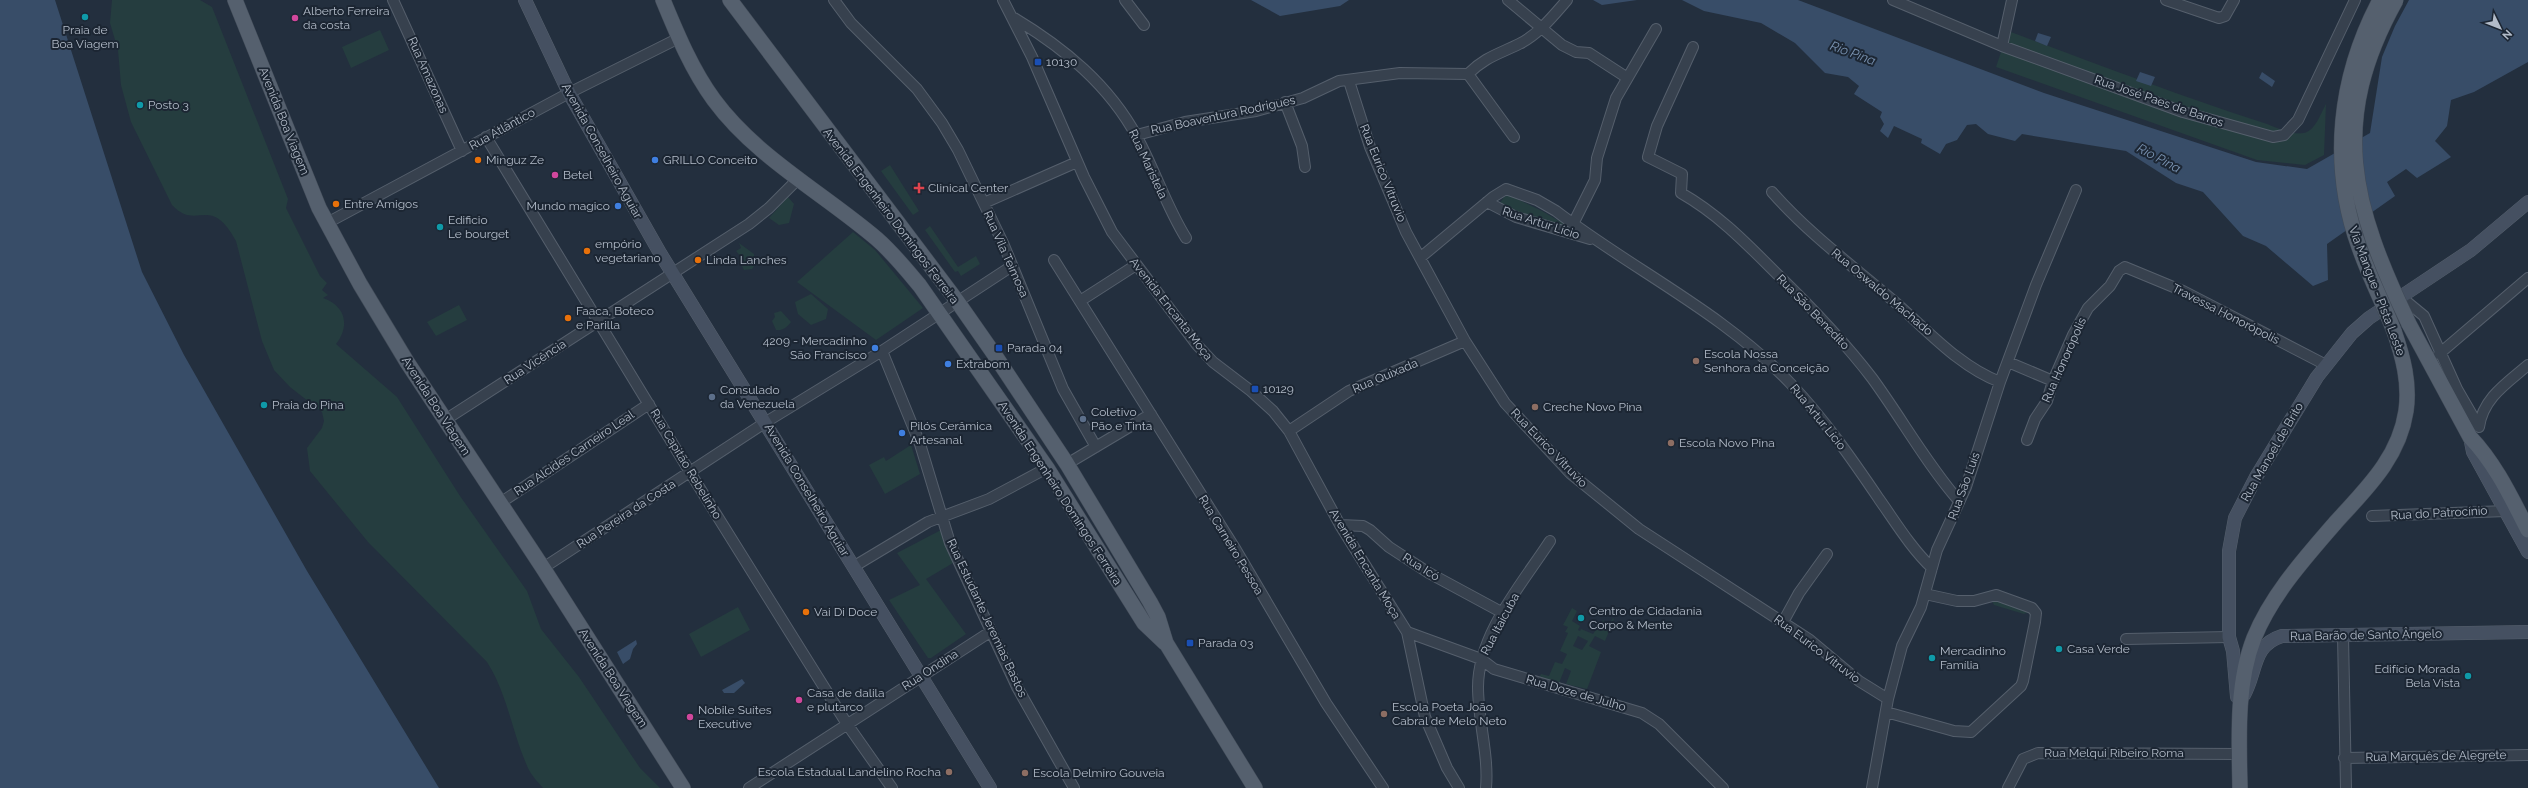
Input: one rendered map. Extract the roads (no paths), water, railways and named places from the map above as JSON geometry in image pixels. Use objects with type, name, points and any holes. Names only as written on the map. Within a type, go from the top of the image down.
[{"type":"main road","name":"Avenida Boa Viagem","points":[[234,0],[327,223],[360,284],[445,420],[543,568],[683,788]]},
{"type":"main road","name":"Avenida Engenheiro Domingos Ferreira","points":[[663,0],[678,38],[714,100],[753,142],[883,244],[898,259],[939,313],[1047,468],[1144,622],[1166,643]]},
{"type":"main road","name":"Avenida Engenheiro Domingos Ferreira","points":[[730,0],[957,301],[1067,464],[1150,602],[1158,617],[1166,643],[1255,788]]},
{"type":"main road","name":"Via Mangue - Pista Leste","points":[[2254,638],[2271,605],[2312,550],[2386,465],[2402,426],[2406,411],[2407,381],[2402,354],[2359,247],[2347,209],[2342,178],[2342,126],[2349,73],[2367,24],[2380,0]]},
{"type":"main road","points":[[2396,0],[2371,51],[2362,83],[2355,124],[2354,156],[2357,189],[2372,242],[2384,271],[2428,362],[2509,493],[2528,530]]},
{"type":"main road","name":"Rua Manoel de Brito","points":[[2240,788],[2240,727],[2243,680],[2254,638]]},
{"type":"street","name":"Rua Amazonas","points":[[394,0],[462,151]]},
{"type":"street","name":"Avenida Conselheiro Aguiar","points":[[525,0],[569,93],[674,274],[990,788]]},
{"type":"street","name":"Rua Vila Teimosa","points":[[834,0],[851,23],[917,89],[942,123],[984,203],[1063,389],[1096,447]]},
{"type":"street","name":"Avenida Encanta Moça","points":[[1003,0],[1014,18],[1077,162],[1112,232],[1197,345],[1213,362],[1251,391],[1273,411],[1289,431],[1340,525],[1407,632],[1425,717],[1447,768],[1459,788]]},
{"type":"street","points":[[1125,0],[1144,25]]},
{"type":"street","points":[[1508,0],[1562,45],[1576,52],[1589,52],[1626,77]]},
{"type":"street","points":[[1514,137],[1468,74],[1486,58],[1519,44],[1540,28],[1566,0]]},
{"type":"street","name":"Rua José Paes de Barros","points":[[1893,0],[2002,46],[2183,112],[2274,137],[2284,135],[2298,120],[2355,0]]},
{"type":"street","points":[[2002,46],[2012,0]]},
{"type":"street","points":[[2166,0],[2219,18],[2225,16],[2234,0]]},
{"type":"street","name":"Rua Maristela","points":[[1014,18],[1041,34],[1098,82],[1137,136],[1173,217],[1186,238]]},
{"type":"street","points":[[1573,224],[1595,180],[1596,164],[1600,145],[1616,98],[1626,77],[1656,29]]},
{"type":"street","name":"Rua Atlântico","points":[[327,223],[569,93],[678,38]]},
{"type":"street","name":"Rua São Benedito","points":[[1693,47],[1658,126],[1648,154],[1650,159],[1676,169],[1682,174],[1681,193],[1709,211],[1748,244],[1835,333],[1872,378],[1912,439],[1959,501]]},
{"type":"street","name":"Rua Boaventura Rodrigues","points":[[1137,136],[1159,128],[1256,111],[1303,98],[1339,81],[1349,81],[1373,75],[1468,74]]},
{"type":"street","name":"Rua Eurico Vitruvio","points":[[1349,81],[1370,147],[1387,191],[1465,341],[1505,403],[1570,473],[1640,529],[1810,640],[1860,681],[1888,699]]},
{"type":"street","points":[[1286,102],[1302,146],[1305,167]]},
{"type":"street","name":"Rua Capitão Rebelinho","points":[[486,137],[690,472],[847,724],[892,788]]},
{"type":"street","points":[[984,203],[1077,162]]},
{"type":"street","name":"Rua Vicência","points":[[445,420],[674,274],[749,224],[769,208],[799,178]]},
{"type":"street","name":"Rua Artur Lício","points":[[1421,257],[1501,191],[1511,189],[1537,200],[1651,275],[1724,326],[1769,362],[1816,411],[1854,462],[1912,547],[1932,568]]},
{"type":"street","name":"Rua São Luís","points":[[1872,788],[1888,699],[1902,646],[1925,594],[1932,568],[1959,501],[2036,284],[2076,190]]},
{"type":"street","name":"Rua Oswaldo Machado","points":[[1772,192],[1788,211],[1838,256],[1972,368],[2000,382]]},
{"type":"street","name":"Rua Artur Lício","points":[[1487,202],[1516,217],[1596,240]]},
{"type":"street","name":"Rua Manoel de Brito","points":[[2240,727],[2233,651],[2229,637],[2229,550],[2235,518],[2256,477],[2326,365],[2342,344],[2369,318],[2471,250],[2528,202]]},
{"type":"street","points":[[1557,229],[1563,216]]},
{"type":"street","name":"Rua Carneiro Pessoa","points":[[1054,260],[1151,414],[1326,703],[1383,788]]},
{"type":"street","points":[[1080,301],[1136,265]]},
{"type":"street","name":"Rua Pereira da Costa","points":[[543,568],[766,422],[882,351],[1012,266]]},
{"type":"street","name":"Travessa Honorópolis","points":[[2125,267],[2183,291],[2326,365]]},
{"type":"street","name":"Rua Honorópolis","points":[[2027,440],[2035,420],[2047,401],[2052,381],[2088,308],[2110,286],[2119,272],[2125,267]]},
{"type":"street","points":[[2439,354],[2528,278]]},
{"type":"street","points":[[2402,297],[2424,316],[2471,431],[2473,452],[2528,552]]},
{"type":"street","name":"Rua Quixada","points":[[1289,431],[1349,391],[1465,341]]},
{"type":"street","name":"Rua Estudante Jeremias Bastos","points":[[882,351],[920,444],[943,515],[950,542],[990,632],[1017,687],[1074,788]]},
{"type":"street","points":[[2008,362],[2052,381]]},
{"type":"street","points":[[2471,431],[2490,399],[2528,364]]},
{"type":"street","name":"Rua Alcides Carneiro Leal","points":[[500,503],[649,404]]},
{"type":"street","points":[[1067,464],[1151,414]]},
{"type":"street","points":[[853,567],[943,515],[989,499],[1047,468]]},
{"type":"street","name":"Rua do Patrocínio","points":[[2372,516],[2506,511]]},
{"type":"street","name":"Rua Icó","points":[[1340,525],[1363,526],[1389,547],[1429,573],[1503,613]]},
{"type":"street","name":"Rua Itaicuba","points":[[1486,788],[1486,764],[1478,697],[1481,659],[1503,613],[1550,541]]},
{"type":"street","points":[[1783,622],[1799,592],[1827,554]]},
{"type":"street","points":[[1886,712],[1954,731],[1971,732],[2021,686],[2036,613],[2032,608],[1996,595],[1974,601],[1957,601],[1925,594]]},
{"type":"street","name":"Rua Ondina","points":[[748,788],[990,632]]},
{"type":"street","name":"Rua Doze de Julho","points":[[1407,632],[1481,659],[1494,669],[1642,713],[1659,724],[1723,788]]},
{"type":"street","name":"Rua Barão de Santo Ângelo","points":[[2242,698],[2248,688],[2263,646],[2271,640],[2282,636],[2528,632]]},
{"type":"street","points":[[2343,636],[2344,758],[2346,788]]},
{"type":"street","points":[[2126,640],[2229,637]]},
{"type":"street","name":"Rua Melqui Ribeiro Roma","points":[[2008,788],[2024,760],[2038,753],[2240,754]]},
{"type":"street","name":"Rua Marquês de Alegrete","points":[[2344,758],[2528,755]]},
{"type":"water","points":[[0,0],[55,0],[142,272],[184,355],[307,571],[439,788],[0,788]]},
{"type":"water","points":[[1251,0],[1349,0],[1340,6],[1280,16]]},
{"type":"water","points":[[1593,0],[1637,0],[1602,5]]},
{"type":"water","name":"Rio Pina","points":[[1682,0],[1798,0],[2044,93],[2256,162],[2307,169],[2370,133],[2382,57],[2395,26],[2409,0],[2528,0],[2528,62],[2474,92],[2451,100],[2447,126],[2435,141],[2451,157],[2417,178],[2406,169],[2387,182],[2395,196],[2327,244],[2328,280],[2313,286],[2266,246],[2243,236],[2203,192],[2176,183],[2126,151],[2022,134],[2015,141],[1988,134],[1976,124],[1967,125],[1957,140],[1946,144],[1940,154],[1921,143],[1922,139],[1894,126],[1888,138],[1880,131],[1884,124],[1880,117],[1882,112],[1854,94],[1859,86],[1848,77],[1825,73],[1795,43],[1761,23],[1704,11]]},
{"type":"water","points":[[2038,33],[2051,37],[2047,46],[2035,41]]},
{"type":"water","points":[[2140,72],[2155,77],[2151,86],[2136,81]]},
{"type":"water","points":[[2262,72],[2275,81],[2272,87],[2259,78]]},
{"type":"water","points":[[636,640],[637,644],[633,649],[630,659],[623,664],[617,652]]},
{"type":"water","points":[[742,679],[745,683],[734,693],[724,693],[722,690]]},
{"type":"place","name":"Praia de Boa Viagem","points":[[85,17]]},
{"type":"place","name":"Alberto Ferreira da costa","points":[[295,18]]},
{"type":"place","name":"10130","points":[[1038,62]]},
{"type":"place","name":"Posto 3","points":[[140,105]]},
{"type":"place","name":"Minguz Ze","points":[[478,160]]},
{"type":"place","name":"GRILLO Conceito","points":[[655,160]]},
{"type":"place","name":"Betel","points":[[555,175]]},
{"type":"place","name":"Clinical Center","points":[[919,188]]},
{"type":"place","name":"Entre Amigos","points":[[336,204]]},
{"type":"place","name":"Mundo magico","points":[[618,206]]},
{"type":"place","name":"Edificio Le bourget","points":[[440,227]]},
{"type":"place","name":"empório vegetariano","points":[[587,251]]},
{"type":"place","name":"Linda Lanches","points":[[698,260]]},
{"type":"place","name":"Faaca, Boteco e Parilla","points":[[568,318]]},
{"type":"place","name":"4209 - Mercadinho São Francisco","points":[[875,348]]},
{"type":"place","name":"Parada 04","points":[[999,348]]},
{"type":"place","name":"Escola Nossa Senhora da Conceição","points":[[1696,361]]},
{"type":"place","name":"Extrabom","points":[[948,364]]},
{"type":"place","name":"10129","points":[[1255,389]]},
{"type":"place","name":"Consulado da Venezuela","points":[[712,397]]},
{"type":"place","name":"Praia do Pina","points":[[264,405]]},
{"type":"place","name":"Creche Novo Pina","points":[[1535,407]]},
{"type":"place","name":"Coletivo Pão e Tinta","points":[[1083,419]]},
{"type":"place","name":"Pilós Cerâmica Artesanal","points":[[902,433]]},
{"type":"place","name":"Escola Novo Pina","points":[[1671,443]]},
{"type":"place","name":"Vai Di Doce","points":[[806,612]]},
{"type":"place","name":"Centro de Cidadania Corpo & Mente","points":[[1581,618]]},
{"type":"place","name":"Parada 03","points":[[1190,643]]},
{"type":"place","name":"Casa Verde","points":[[2059,649]]},
{"type":"place","name":"Mercadinho Família","points":[[1932,658]]},
{"type":"place","name":"Edifício Morada Bela Vista","points":[[2468,676]]},
{"type":"place","name":"Casa de dalila e plutarco","points":[[799,700]]},
{"type":"place","name":"Escola Poeta João Cabral de Melo Neto","points":[[1384,714]]},
{"type":"place","name":"Nobile Suítes Executive","points":[[690,717]]},
{"type":"place","name":"Escola Estadual Landelino Rocha","points":[[949,772]]},
{"type":"place","name":"Escola Delmiro Gouveia","points":[[1025,773]]}]
